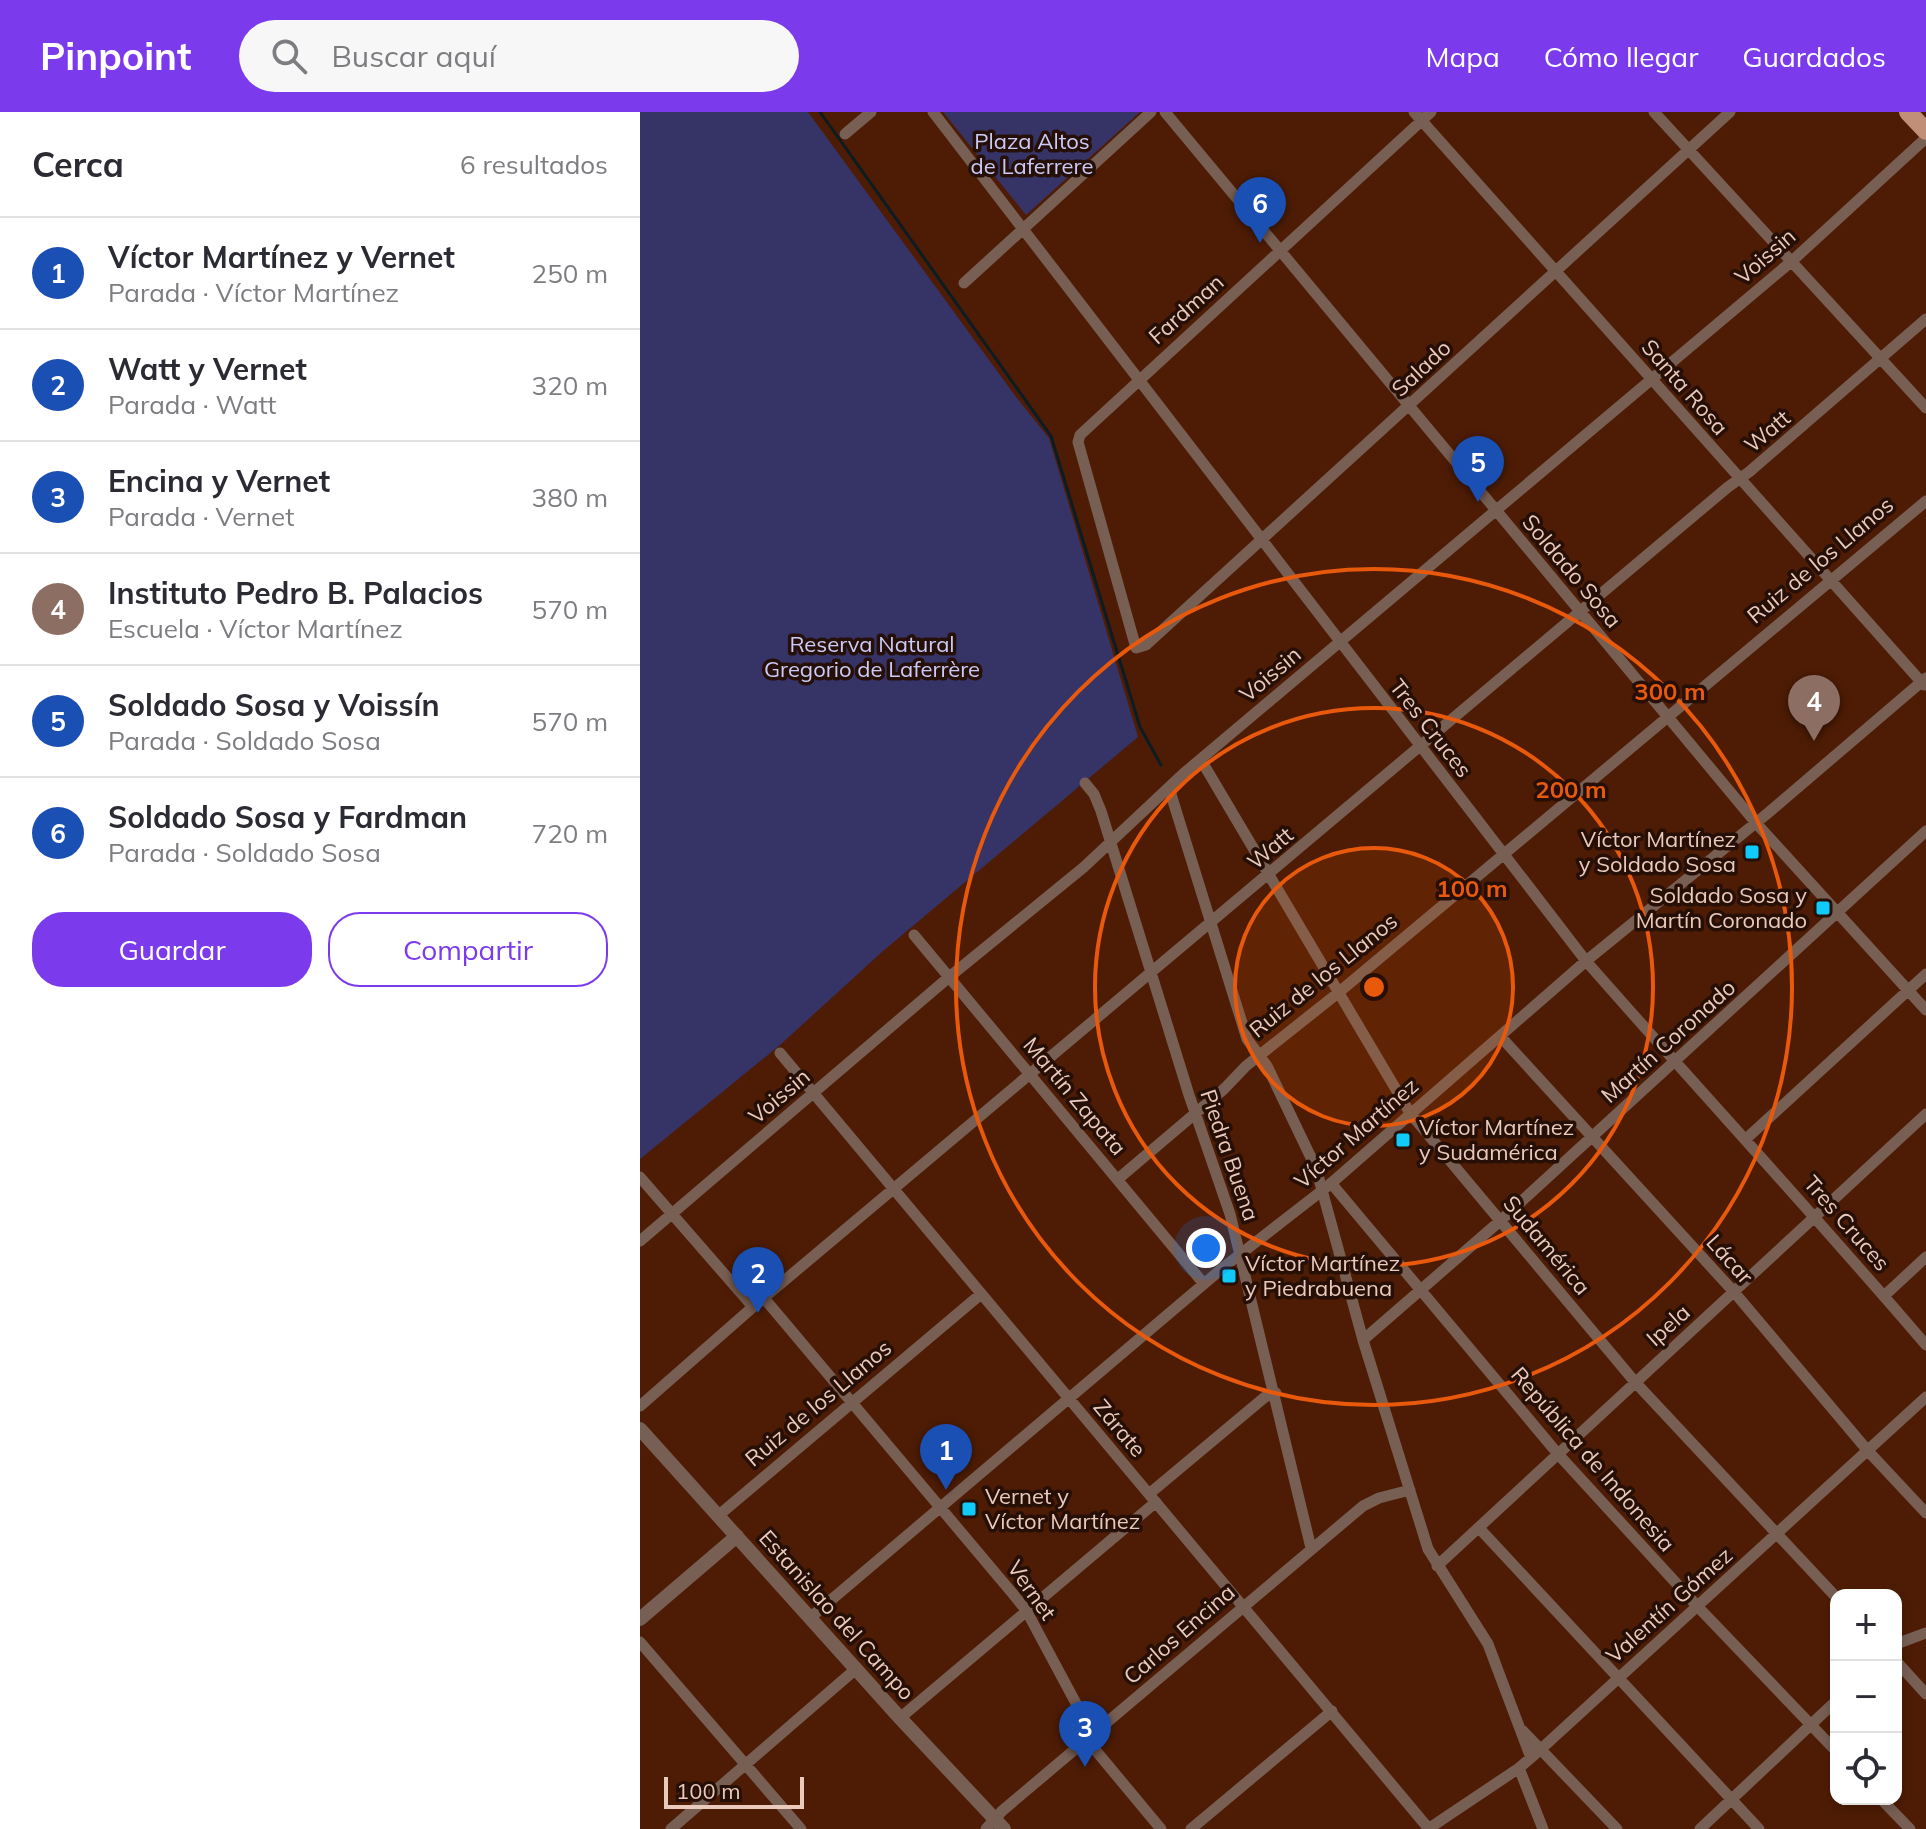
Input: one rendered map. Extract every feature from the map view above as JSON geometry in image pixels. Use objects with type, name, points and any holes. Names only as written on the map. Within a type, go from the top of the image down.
[{"type":"main road","points":[[1908,112],[1926,131]]},
{"type":"street","points":[[845,134],[871,112]]},
{"type":"street","name":"Tres Cruces","points":[[933,112],[1586,961],[1674,1062],[1747,1138],[1926,1345]]},
{"type":"street","points":[[964,283],[1151,112]]},
{"type":"street","name":"Soldado Sosa","points":[[1165,112],[1756,823],[1926,1010]]},
{"type":"street","points":[[1654,112],[1926,408]]},
{"type":"street","name":"Salado","points":[[1136,648],[1146,645],[1262,541],[1730,112]]},
{"type":"street","name":"Fardman","points":[[1136,648],[1078,442],[1083,430],[1422,115]]},
{"type":"street","name":"Santa Rosa","points":[[1422,115],[1739,479],[1924,683]]},
{"type":"street","name":"Voissin","points":[[640,1241],[1110,843],[1169,788],[1339,642],[1792,261],[1926,138]]},
{"type":"street","name":"Watt","points":[[640,1406],[753,1307],[1926,319]]},
{"type":"street","name":"Ruiz de los Llanos","points":[[1118,1179],[1260,1055],[1926,501]]},
{"type":"street","name":"Víctor Martínez","points":[[811,1617],[1241,1253],[1326,1187],[1586,961],[1924,683]]},
{"type":"street","name":"Sudamérica","points":[[1201,760],[1410,1113],[1635,1382],[1830,1591]]},
{"type":"street","name":"Piedra Buena","points":[[1085,783],[1097,801],[1215,1164],[1241,1253],[1311,1548]]},
{"type":"street","points":[[1169,788],[1247,1039],[1271,1072],[1326,1187],[1363,1340],[1428,1549],[1488,1644],[1531,1758]]},
{"type":"street","name":"Martín Coronado","points":[[1363,1340],[1500,1221],[1926,831]]},
{"type":"street","name":"Martín Zapata","points":[[914,935],[1204,1284]]},
{"type":"street","points":[[1747,1138],[1926,974]]},
{"type":"street","name":"Lácar","points":[[1500,1036],[1734,1292],[1868,1451],[1926,1513]]},
{"type":"street","name":"Zárate","points":[[780,1053],[1428,1829]]},
{"type":"street","name":"Ipela","points":[[1437,1566],[1926,1114]]},
{"type":"street","points":[[640,1177],[753,1307]]},
{"type":"street","name":"República de Indonesia","points":[[1326,1187],[1421,1290],[1558,1454],[1830,1745]]},
{"type":"street","points":[[1884,1296],[1926,1257]]},
{"type":"street","name":"Ruiz de los Llanos","points":[[719,1515],[981,1294]]},
{"type":"street","name":"Vernet","points":[[764,1298],[1026,1610],[1090,1737],[1161,1829]]},
{"type":"street","points":[[900,1718],[1265,1397],[1276,1393]]},
{"type":"street","name":"Valentín Gómez","points":[[1428,1829],[1531,1758],[1926,1397]]},
{"type":"street","name":"Estanislao del Campo","points":[[642,1436],[719,1515],[996,1827]]},
{"type":"street","name":"Carlos Encina","points":[[996,1827],[1002,1811],[1311,1548],[1363,1506],[1379,1498],[1410,1490]]},
{"type":"street","points":[[1479,1528],[1759,1829]]},
{"type":"street","points":[[640,1618],[737,1536]]},
{"type":"street","points":[[1902,1642],[1926,1633]]},
{"type":"street","points":[[640,1642],[801,1829]]},
{"type":"street","points":[[671,1829],[857,1668]]},
{"type":"street","points":[[1902,1668],[1926,1694]]},
{"type":"street","points":[[1700,1829],[1830,1707]]},
{"type":"street","points":[[1191,1829],[1332,1711]]},
{"type":"street","points":[[1522,1730],[1617,1829]]},
{"type":"street","points":[[1519,1768],[1543,1829]]},
{"type":"street","points":[[1887,1805],[1910,1829]]},
{"type":"green space","name":"Reserva Natural Gregorio de Laferrère","points":[[640,112],[808,112],[1049,438],[1138,737],[883,951],[780,1045],[640,1159]]},
{"type":"green space","name":"Plaza Altos de Laferrere","points":[[943,112],[1140,112],[1026,215]]},
{"type":"waterway","points":[[820,112],[1051,436],[1140,727],[1161,765]]},
{"type":"place","name":"Soldado Sosa y Fardman","points":[[1260,243]]},
{"type":"place","name":"Soldado Sosa y Voissín","points":[[1478,502]]},
{"type":"place","name":"Instituto Pedro B. Palacios","points":[[1814,741]]},
{"type":"place","name":"Víctor Martínez y Soldado Sosa","points":[[1752,852]]},
{"type":"place","name":"Soldado Sosa y Martín Coronado","points":[[1823,908]]},
{"type":"place","name":"Víctor Martínez y Sudamérica","points":[[1403,1140]]},
{"type":"place","name":"Víctor Martínez y Piedrabuena","points":[[1229,1276]]},
{"type":"place","name":"Watt y Vernet","points":[[758,1313]]},
{"type":"place","name":"Víctor Martínez y Vernet","points":[[946,1490]]},
{"type":"place","name":"Vernet y Víctor Martínez","points":[[969,1509]]},
{"type":"place","name":"Encina y Vernet","points":[[1085,1767]]}]
